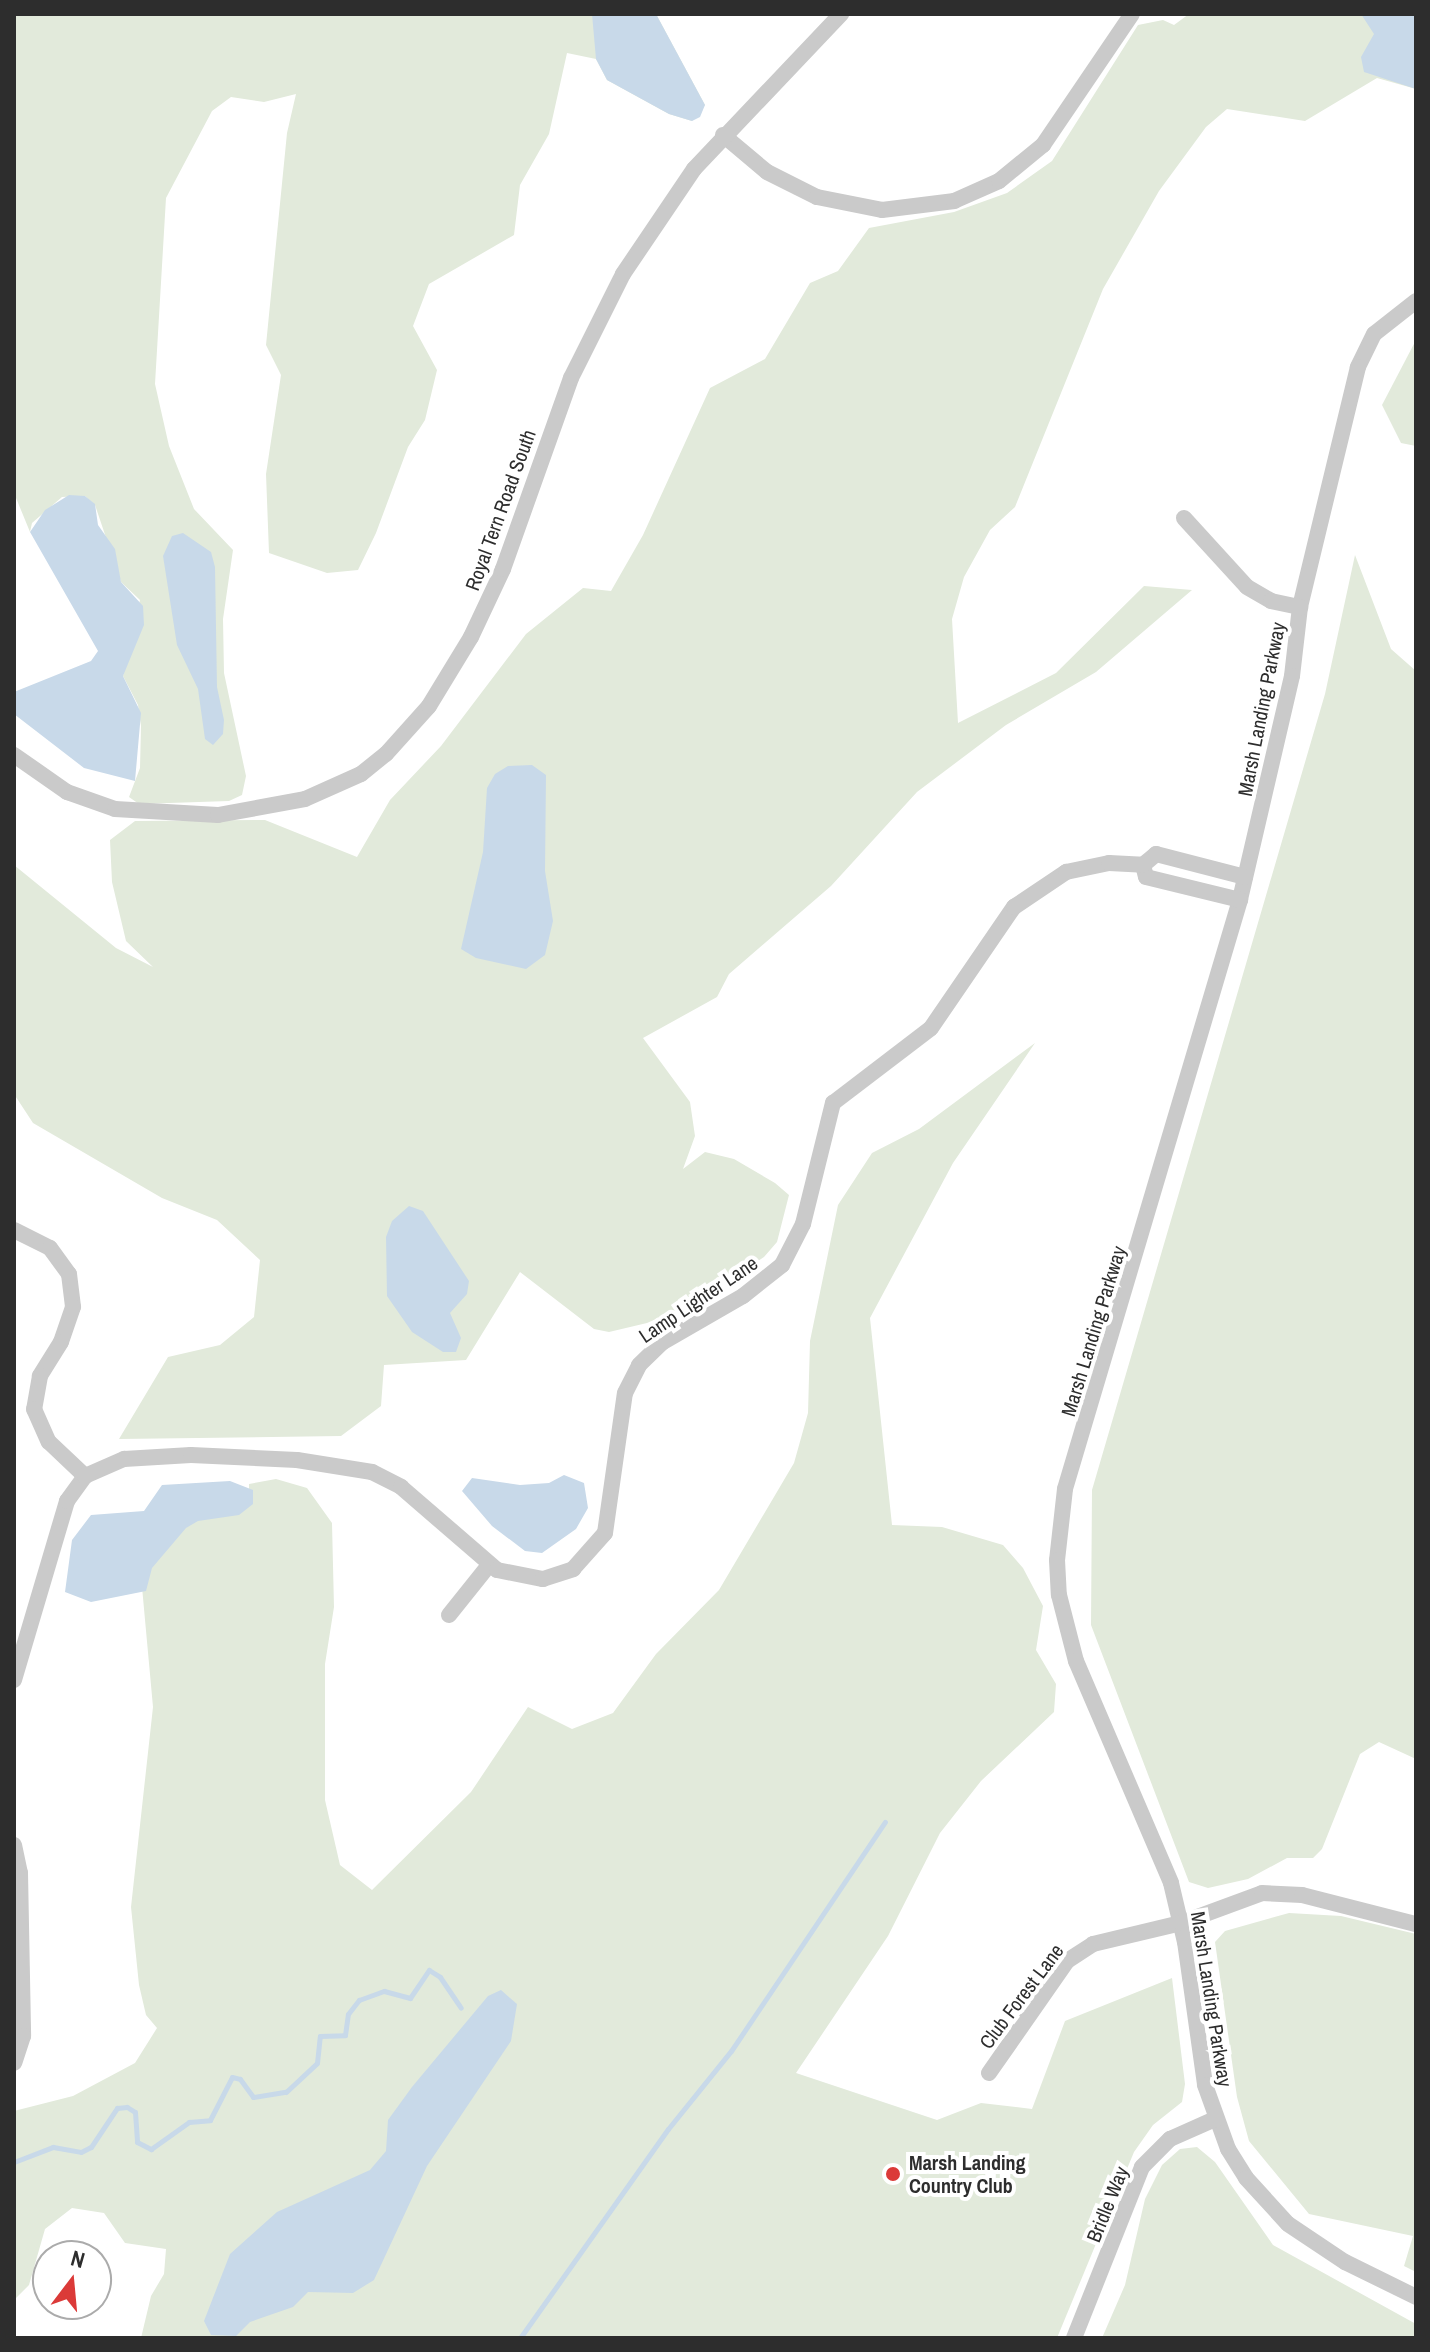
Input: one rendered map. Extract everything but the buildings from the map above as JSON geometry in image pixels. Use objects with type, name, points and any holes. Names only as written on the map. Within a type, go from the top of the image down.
[{"type":"street","name":"Royal Tern Road South","points":[[14,755],[67,792],[115,809],[218,815],[305,799],[361,774],[386,754],[429,706],[471,637],[503,569],[571,378],[616,287],[656,221],[723,135],[841,14]]},
{"type":"street","points":[[723,135],[767,172],[817,197],[882,210],[954,201],[999,181],[1043,145],[1132,14]]},
{"type":"street","name":"Marsh Landing Parkway","points":[[1416,301],[1374,334],[1358,367],[1329,504],[1300,607],[1292,676],[1240,900],[1065,1489],[1057,1548],[1059,1595],[1076,1661],[1156,1845],[1181,1923],[1203,2077],[1215,2119],[1246,2178],[1288,2224],[1345,2262],[1416,2297]]},
{"type":"street","points":[[1184,518],[1247,587],[1271,601],[1300,607]]},
{"type":"street","name":"Lamp Lighter Lane","points":[[85,1476],[108,1463],[142,1457],[191,1455],[340,1465],[372,1472],[401,1487],[489,1565],[511,1576],[543,1579],[588,1558],[610,1515],[621,1411],[631,1378],[663,1342],[743,1296],[782,1265],[803,1224],[833,1103],[931,1028],[998,927],[1027,894],[1088,865],[1143,865],[1156,854],[1245,877]]},
{"type":"street","points":[[1185,886],[1191,862]]},
{"type":"street","points":[[1143,865],[1146,877],[1240,900]]},
{"type":"street","points":[[14,1230],[50,1248],[69,1274],[73,1307],[61,1342],[40,1376],[34,1409],[49,1442],[85,1476],[67,1501],[14,1680]]},
{"type":"street","points":[[449,1615],[489,1565]]},
{"type":"street","points":[[14,1845],[20,1873],[23,2036],[14,2063]]},
{"type":"street","name":"Club Forest Lane","points":[[989,2073],[1079,1951],[1181,1923],[1262,1893],[1302,1895],[1416,1924]]},
{"type":"street","name":"Bridle Way","points":[[1074,2338],[1142,2167],[1170,2139],[1215,2119]]},
{"type":"green space","points":[[14,14],[656,14],[705,105],[692,121],[669,114],[607,80],[596,59],[567,53],[549,134],[520,185],[514,235],[429,284],[413,326],[437,370],[425,420],[408,447],[376,533],[358,570],[327,573],[269,553],[266,474],[281,375],[266,345],[287,133],[296,94],[264,102],[231,97],[212,111],[166,198],[155,384],[169,446],[194,509],[233,550],[223,619],[224,673],[246,776],[242,795],[229,801],[139,804],[129,797],[140,768],[141,726],[138,705],[123,676],[140,600],[121,582],[95,505],[85,496],[62,497],[32,523],[30,532],[14,493]]},
{"type":"green space","points":[[1189,14],[1416,14],[1416,89],[1377,78],[1305,121],[1227,109],[1206,127],[1159,191],[1103,289],[1015,507],[990,530],[964,577],[952,619],[958,723],[1056,673],[1144,586],[1192,590],[1096,672],[1006,725],[917,792],[831,886],[729,974],[717,997],[643,1038],[690,1102],[695,1136],[683,1169],[705,1152],[734,1159],[775,1183],[789,1195],[777,1242],[764,1257],[699,1300],[647,1323],[609,1332],[594,1329],[520,1272],[466,1360],[384,1365],[381,1406],[341,1436],[119,1439],[168,1357],[220,1345],[254,1317],[260,1260],[217,1220],[162,1198],[33,1123],[14,1094],[14,865],[116,948],[153,967],[126,941],[112,882],[110,840],[135,821],[265,820],[357,857],[390,800],[441,746],[526,634],[583,588],[611,591],[643,535],[710,388],[765,359],[810,283],[838,271],[869,228],[954,212],[1007,193],[1052,161],[1138,25],[1163,20],[1174,25]]},
{"type":"green space","points":[[1416,340],[1416,446],[1401,443],[1382,405]]},
{"type":"green space","points":[[1355,555],[1391,649],[1416,671],[1416,1759],[1379,1742],[1360,1754],[1322,1849],[1313,1858],[1287,1858],[1248,1879],[1208,1888],[1189,1882],[1091,1625],[1092,1490],[1325,694]]},
{"type":"green space","points":[[1035,1043],[953,1163],[870,1318],[892,1525],[942,1527],[1003,1545],[1023,1568],[1043,1606],[1036,1650],[1056,1684],[1054,1712],[981,1781],[940,1833],[888,1936],[796,2073],[937,2120],[981,2103],[1032,2109],[1065,2021],[1172,1978],[1185,2084],[1182,2102],[1153,2125],[1134,2152],[1057,2338],[141,2338],[151,2296],[164,2274],[166,2249],[125,2243],[104,2213],[72,2208],[45,2229],[42,2240],[32,2240],[29,2285],[14,2300],[14,2111],[73,2096],[135,2063],[157,2028],[146,2015],[139,1985],[131,1907],[153,1707],[142,1587],[152,1559],[196,1516],[249,1504],[249,1484],[276,1479],[307,1488],[332,1523],[334,1607],[325,1664],[325,1800],[340,1865],[372,1890],[471,1792],[528,1707],[572,1729],[613,1713],[656,1654],[719,1590],[794,1463],[808,1413],[810,1341],[838,1205],[872,1153],[919,1129]]},
{"type":"green space","points":[[1289,1913],[1341,1916],[1416,1934],[1416,2272],[1404,2266],[1413,2236],[1309,2214],[1249,2141],[1237,2097],[1215,1942],[1225,1931]]},
{"type":"green space","points":[[1197,2147],[1215,2162],[1273,2245],[1416,2324],[1416,2338],[1102,2338],[1125,2285],[1145,2199],[1162,2165],[1180,2149]]},
{"type":"water","points":[[592,14],[656,14],[705,105],[700,117],[692,121],[669,114],[607,80],[596,59]]},
{"type":"water","points":[[1361,14],[1416,14],[1416,89],[1364,72],[1361,57],[1374,34]]},
{"type":"water","points":[[69,495],[85,496],[95,504],[98,525],[115,549],[121,582],[143,606],[144,625],[123,676],[141,713],[135,781],[84,768],[14,714],[14,692],[91,661],[98,651],[30,532],[45,510]]},
{"type":"water","points":[[183,533],[211,552],[215,567],[217,687],[224,720],[223,734],[213,745],[205,739],[198,689],[177,645],[163,556],[172,536]]},
{"type":"water","points":[[532,765],[546,775],[545,871],[553,921],[545,955],[526,969],[476,958],[461,949],[483,852],[487,788],[495,774],[508,766]]},
{"type":"water","points":[[409,1206],[423,1211],[469,1281],[467,1294],[450,1313],[461,1338],[456,1352],[443,1352],[412,1332],[387,1296],[386,1237],[392,1221]]},
{"type":"water","points":[[564,1475],[584,1483],[588,1508],[576,1529],[542,1553],[525,1551],[492,1526],[462,1491],[472,1478],[520,1485],[549,1483]]},
{"type":"water","points":[[230,1481],[253,1490],[253,1504],[239,1515],[198,1521],[186,1528],[152,1568],[146,1591],[91,1602],[65,1592],[72,1540],[91,1515],[144,1511],[162,1485]]},
{"type":"water","points":[[501,1990],[517,2004],[511,2041],[427,2166],[374,2280],[353,2293],[308,2292],[293,2307],[250,2322],[236,2336],[211,2335],[204,2321],[230,2254],[277,2212],[370,2170],[386,2151],[388,2120],[412,2087],[488,1996]]},
{"type":"waterway","points":[[520,2338],[668,2129],[731,2051],[885,1822]]},
{"type":"waterway","points":[[14,2162],[53,2147],[81,2152],[91,2147],[117,2108],[127,2107],[135,2112],[137,2142],[151,2149],[189,2122],[210,2120],[232,2077],[240,2079],[253,2097],[286,2092],[317,2063],[320,2036],[345,2035],[348,2014],[359,2000],[384,1991],[410,1998],[429,1970],[440,1977],[461,2008]]},
{"type":"place","name":"Marsh Landing Country Club","points":[[893,2174]]}]
